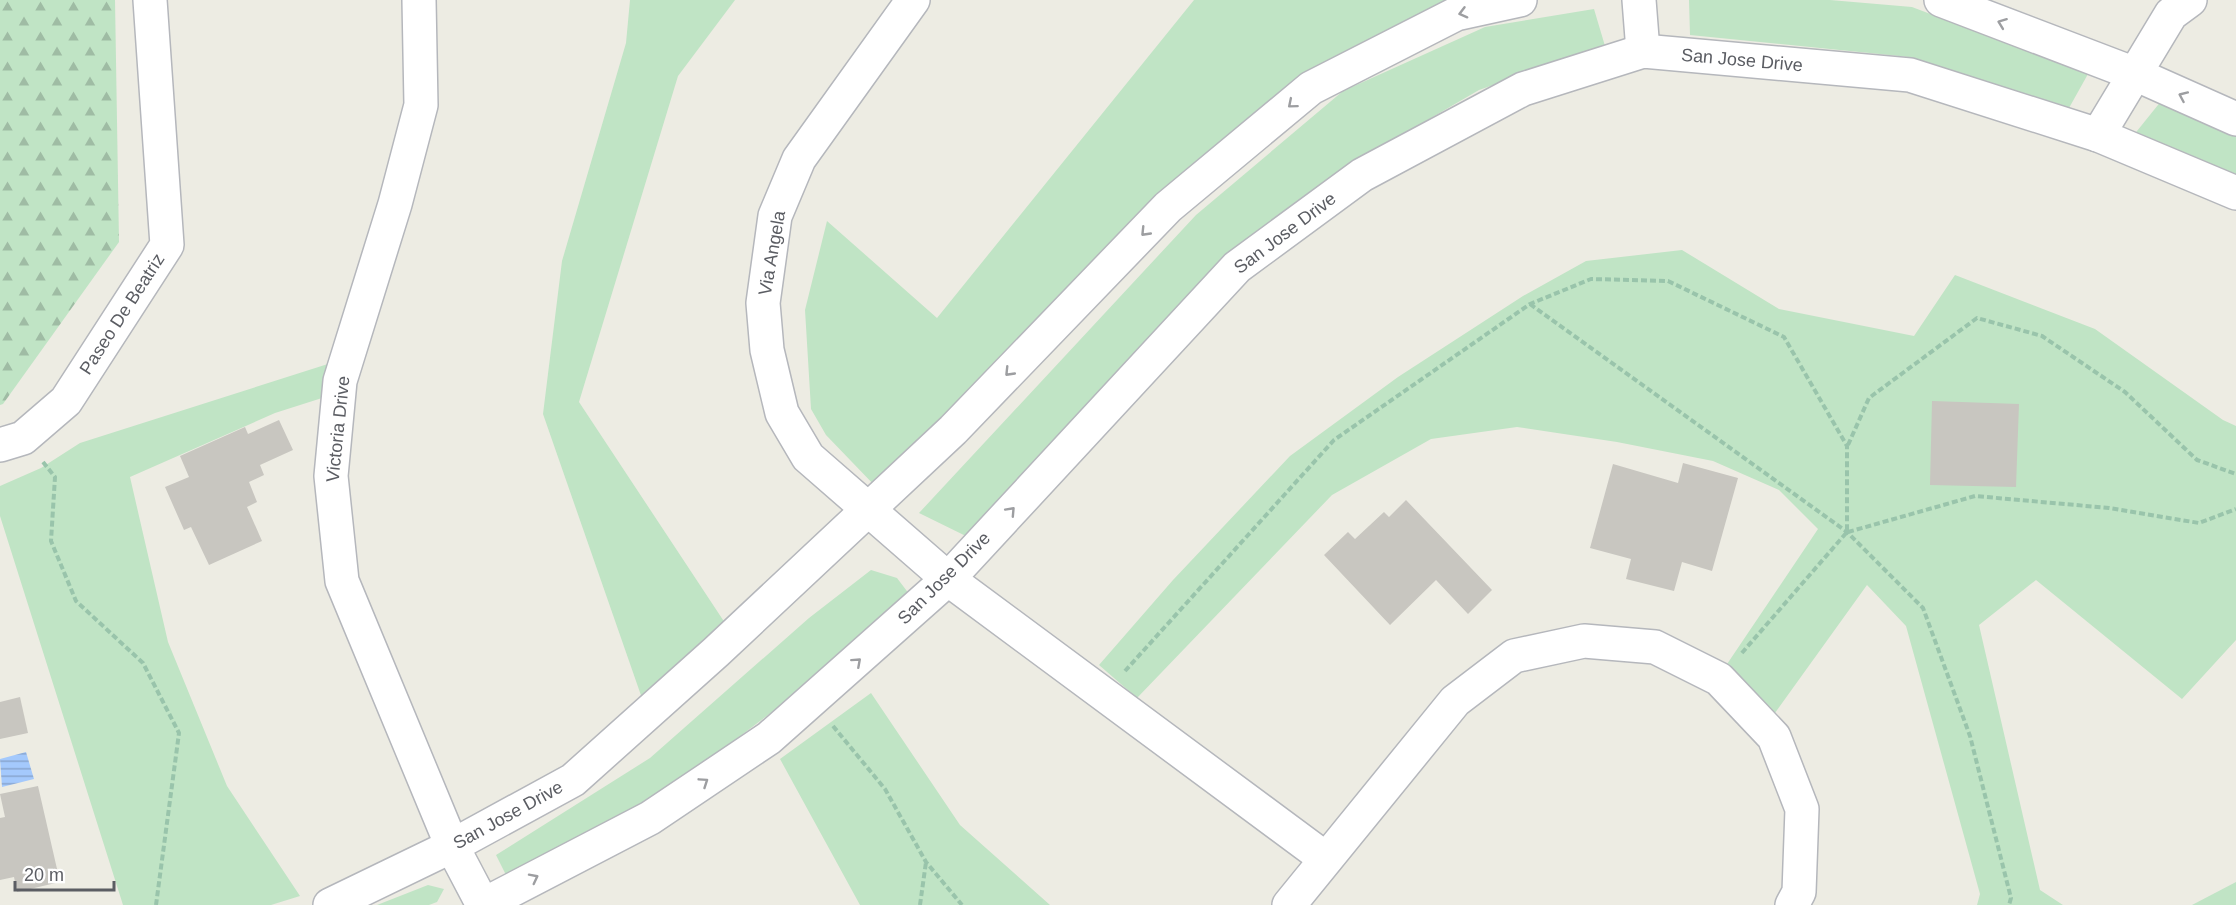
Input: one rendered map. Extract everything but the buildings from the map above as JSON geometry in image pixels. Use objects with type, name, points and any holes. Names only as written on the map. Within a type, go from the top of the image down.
[{"type":"street","name":"Paseo De Beatriz","points":[[12,442],[66,401],[167,245],[150,0]]},
{"type":"street","name":"Victoria Drive","points":[[418,0],[421,105],[395,204],[340,381],[331,476],[342,580],[452,846],[483,905]]},
{"type":"street","name":"Via Angela","points":[[913,0],[799,159],[775,216],[764,303],[767,350],[783,412],[808,457],[948,579],[1105,693],[1326,859]]},
{"type":"street","name":"San Jose Drive","points":[[330,905],[452,846],[573,780],[716,652],[953,430],[1168,207],[1311,88],[1456,14],[1520,0]]},
{"type":"street","points":[[1640,0],[1644,51]]},
{"type":"street","points":[[1941,0],[2135,74],[2236,119]]},
{"type":"street","points":[[2098,135],[2171,14],[2190,0]]},
{"type":"street","name":"San Jose Drive","points":[[483,905],[650,818],[769,738],[948,579],[1237,267],[1362,175],[1523,89],[1644,51],[1910,75],[2098,135],[2236,194]]},
{"type":"street","points":[[1289,905],[1455,701],[1514,656],[1584,641],[1655,647],[1719,679],[1774,737],[1802,809],[1799,892],[1792,905]]},
{"type":"path","points":[[1105,693],[1334,440],[1530,304],[1591,279],[1668,281],[1784,337],[1847,446]]},
{"type":"path","points":[[1530,304],[1847,532],[1923,608],[1970,735],[2011,898],[2010,905]]},
{"type":"path","points":[[1847,532],[1847,446],[1869,398],[1977,318],[2042,336],[2125,392],[2198,460],[2236,474]]},
{"type":"path","points":[[12,442],[55,477],[51,541],[76,601],[143,663],[179,733],[156,905]]},
{"type":"path","points":[[1719,679],[1847,532],[1975,496],[2109,507],[2199,523],[2236,509]]},
{"type":"path","points":[[812,702],[885,789],[926,862],[962,905]]},
{"type":"path","points":[[920,905],[926,862]]},
{"type":"green space","points":[[0,0],[115,0],[119,242],[3,404],[0,405]]},
{"type":"green space","points":[[630,0],[735,0],[678,76],[579,402],[727,626],[644,704],[543,414],[562,261],[626,43]]},
{"type":"green space","points":[[1194,0],[1455,0],[1303,77],[877,488],[826,435],[811,409],[805,310],[827,221],[937,318]]},
{"type":"green space","points":[[1689,0],[1830,0],[1912,7],[2088,74],[2069,108],[1909,57],[1690,35]]},
{"type":"green space","points":[[1594,9],[1605,46],[1479,90],[1345,168],[976,541],[919,513],[1196,215],[1343,91],[1485,27]]},
{"type":"green space","points":[[2162,100],[2236,133],[2236,180],[2133,136]]},
{"type":"green space","points":[[1682,250],[1779,309],[1914,336],[1955,275],[2095,329],[2223,420],[2236,426],[2236,640],[2182,699],[2036,580],[1979,625],[2040,890],[2063,905],[1977,905],[1980,894],[1906,626],[1867,585],[1772,717],[1721,673],[1818,529],[1779,490],[1713,461],[1617,442],[1517,427],[1431,439],[1332,495],[1137,698],[1099,665],[1173,580],[1290,456],[1398,377],[1523,296],[1586,261]]},
{"type":"green space","points":[[353,356],[344,391],[275,413],[130,477],[168,642],[227,786],[300,896],[271,905],[123,905],[0,516],[0,486],[41,468],[80,443]]},
{"type":"green space","points":[[871,570],[897,578],[916,603],[669,790],[506,875],[496,855],[650,758],[809,618]]},
{"type":"green space","points":[[871,693],[960,825],[1050,905],[860,905],[780,759]]},
{"type":"green space","points":[[2236,882],[2236,905],[2192,905]]},
{"type":"green space","points":[[428,885],[444,889],[437,902],[429,905],[377,905]]},
{"type":"water","points":[[26,752],[34,779],[2,787],[0,759]]}]
